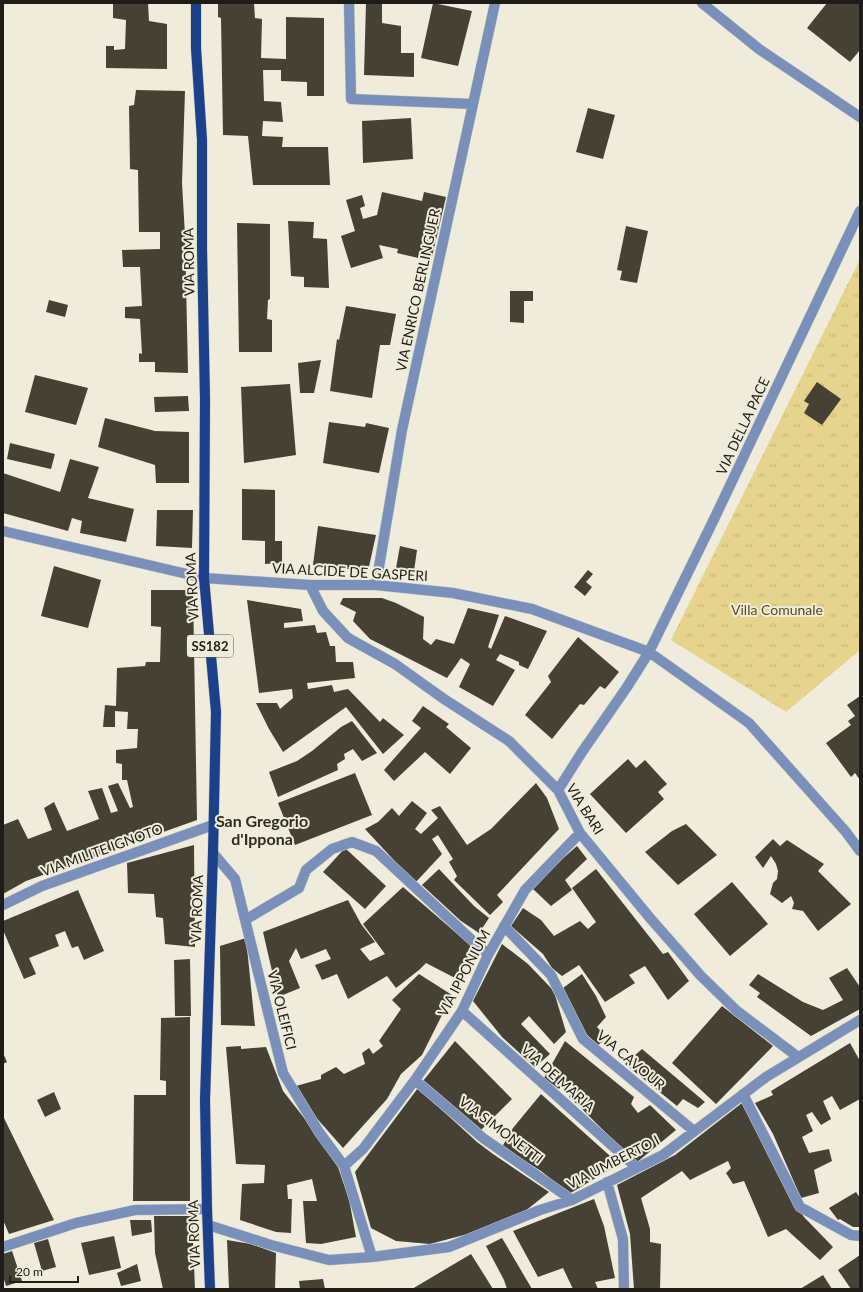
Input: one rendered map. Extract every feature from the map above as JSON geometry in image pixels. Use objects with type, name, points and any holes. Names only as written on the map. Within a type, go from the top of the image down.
[{"type":"main road","name":"VIA ROMA","points":[[196,3],[196,48],[202,140],[202,248],[205,398],[204,578],[216,712],[205,1100],[210,1289]]},
{"type":"street","points":[[349,3],[351,99],[473,104]]},
{"type":"street","name":"VIA ENRICO BERLINGUER","points":[[376,585],[402,430],[496,3]]},
{"type":"street","points":[[702,3],[759,49],[860,117]]},
{"type":"street","name":"VIA DELLA PACE","points":[[558,790],[649,652],[716,515],[860,211]]},
{"type":"street","name":"VIA ALCIDE DE GASPERI","points":[[3,531],[204,578],[310,585],[376,585],[453,593],[532,609],[649,652],[749,723],[846,832],[860,851]]},
{"type":"street","name":"VIA BARI","points":[[310,585],[323,611],[348,638],[395,664],[444,699],[509,741],[558,790],[580,833],[650,918],[701,976],[737,1012],[798,1057]]},
{"type":"street","name":"VIA MILITE IGNOTO","points":[[3,905],[42,886],[213,825]]},
{"type":"street","name":"VIA IPPONIUM","points":[[344,1166],[362,1149],[415,1080],[462,1011],[488,955],[525,890],[580,833]]},
{"type":"street","points":[[245,920],[299,888],[306,870],[332,849],[352,842],[376,851],[488,955]]},
{"type":"street","name":"VIA OLEIFICI","points":[[213,853],[235,880],[282,1073],[319,1132],[344,1166],[372,1257]]},
{"type":"street","name":"VIA CAVOUR","points":[[504,926],[551,975],[583,1040],[694,1130]]},
{"type":"street","name":"VIA DE MARIA","points":[[462,1011],[636,1167]]},
{"type":"street","name":"VIA UMBERTO I","points":[[208,1225],[272,1245],[329,1260],[372,1257],[449,1247],[540,1210],[572,1200],[636,1167],[663,1155],[694,1130],[766,1077],[860,1020]]},
{"type":"street","name":"VIA SIMONETTI","points":[[415,1080],[483,1138],[572,1200]]},
{"type":"street","points":[[744,1094],[800,1207],[851,1235],[860,1236]]},
{"type":"street","points":[[607,1182],[623,1240],[624,1289]]},
{"type":"street","points":[[3,1247],[76,1223],[135,1210],[207,1209]]},
{"type":"green space","name":"Villa Comunale","points":[[860,259],[860,650],[786,712],[671,640]]},
{"type":"building","points":[[113,3],[148,3],[149,21],[167,24],[167,69],[106,68],[106,46],[114,46],[114,50],[125,49],[126,20],[113,18]]},
{"type":"building","points":[[218,3],[254,3],[255,18],[262,19],[261,58],[286,59],[286,17],[324,18],[324,96],[307,96],[307,82],[281,81],[281,70],[263,70],[264,101],[281,102],[283,122],[263,121],[262,136],[283,137],[282,147],[328,147],[330,185],[253,185],[248,136],[223,135],[221,18],[218,17]]},
{"type":"building","points":[[366,3],[382,3],[382,23],[401,26],[401,53],[414,53],[414,77],[364,75]]},
{"type":"building","points":[[433,3],[472,11],[458,66],[421,58]]},
{"type":"building","points":[[827,3],[860,3],[860,50],[850,62],[807,28]]},
{"type":"building","points":[[136,90],[185,91],[182,183],[185,235],[188,373],[155,372],[155,362],[139,362],[139,353],[142,354],[140,319],[125,318],[125,307],[142,306],[140,267],[123,267],[122,250],[160,249],[160,232],[139,232],[138,170],[130,169],[129,106],[134,105]]},
{"type":"building","points":[[588,108],[615,115],[603,159],[576,152]]},
{"type":"building","points":[[411,118],[413,159],[363,163],[362,121]]},
{"type":"building","points":[[382,192],[422,201],[424,192],[446,197],[431,261],[397,253],[398,249],[379,245],[383,258],[351,268],[341,236],[355,231],[346,200],[362,195],[365,206],[360,208],[363,219],[377,215]]},
{"type":"building","points":[[288,221],[314,222],[313,238],[327,239],[329,288],[304,287],[304,277],[291,276]]},
{"type":"building","points":[[237,223],[270,224],[270,299],[268,300],[267,319],[272,320],[272,352],[239,352]]},
{"type":"building","points":[[626,226],[648,231],[637,283],[620,280],[622,271],[617,270]]},
{"type":"building","points":[[510,291],[533,291],[533,301],[524,301],[524,323],[510,322]]},
{"type":"building","points":[[49,300],[68,305],[65,317],[46,312]]},
{"type":"building","points":[[346,306],[396,314],[390,345],[380,345],[372,398],[330,391],[337,339],[339,340]]},
{"type":"building","points":[[321,360],[314,393],[300,393],[298,363]]},
{"type":"building","points":[[35,375],[88,388],[76,425],[25,412]]},
{"type":"building","points":[[817,382],[841,399],[822,425],[804,413],[809,404],[804,401]]},
{"type":"building","points":[[290,384],[296,455],[244,463],[241,387]]},
{"type":"building","points":[[188,396],[189,411],[155,412],[154,397]]},
{"type":"building","points":[[105,418],[155,431],[189,432],[189,483],[156,483],[155,465],[98,447]]},
{"type":"building","points":[[329,422],[365,427],[366,423],[389,428],[379,473],[323,463]]},
{"type":"building","points":[[10,443],[55,454],[51,469],[7,459]]},
{"type":"building","points":[[70,459],[99,467],[88,498],[134,509],[126,542],[80,533],[82,521],[72,518],[68,531],[3,513],[3,473],[60,492]]},
{"type":"building","points":[[242,489],[275,490],[275,541],[282,541],[282,563],[265,564],[265,541],[242,540]]},
{"type":"building","points":[[157,510],[193,510],[192,548],[156,546]]},
{"type":"building","points":[[318,526],[376,535],[368,571],[313,565]]},
{"type":"building","points":[[400,546],[417,550],[414,571],[396,568]]},
{"type":"building","points":[[54,566],[101,580],[88,628],[41,616]]},
{"type":"building","points":[[588,570],[593,574],[586,582],[592,587],[585,596],[574,587]]},
{"type":"building","points":[[151,590],[193,590],[197,820],[26,881],[3,894],[3,825],[18,819],[28,839],[52,830],[44,808],[54,802],[67,831],[99,819],[88,791],[102,788],[111,813],[118,811],[108,786],[118,783],[130,808],[133,807],[127,780],[122,780],[122,764],[116,763],[116,750],[137,748],[138,729],[127,729],[128,712],[115,711],[115,727],[103,727],[105,705],[116,706],[117,668],[145,666],[146,662],[160,662],[161,627],[151,626]]},
{"type":"building","points":[[343,598],[382,598],[396,603],[424,617],[423,639],[431,645],[436,639],[454,644],[468,608],[499,615],[488,647],[491,649],[505,616],[547,631],[528,669],[519,665],[519,662],[500,654],[496,660],[515,670],[493,706],[459,687],[470,664],[461,658],[447,678],[370,639],[353,621],[356,612],[340,604]]},
{"type":"building","points":[[247,600],[301,609],[303,621],[284,623],[284,628],[315,625],[317,633],[326,632],[330,646],[335,646],[336,662],[353,662],[355,678],[307,683],[308,689],[332,685],[334,692],[348,689],[380,722],[383,718],[404,735],[383,754],[346,707],[283,752],[256,703],[277,703],[280,709],[293,698],[292,689],[259,693]]},
{"type":"building","points":[[578,637],[619,672],[605,689],[600,686],[584,705],[580,704],[552,739],[525,715],[551,682],[548,676]]},
{"type":"building","points":[[860,696],[860,780],[855,773],[851,777],[826,743],[851,725],[848,721],[855,716],[847,705]]},
{"type":"building","points":[[423,706],[449,724],[446,727],[471,748],[450,774],[425,752],[394,781],[384,770],[421,728],[412,721]]},
{"type":"building","points":[[352,721],[377,753],[362,761],[353,749],[344,754],[345,759],[337,764],[338,770],[278,797],[269,772],[297,761],[312,751],[341,727]]},
{"type":"building","points":[[628,759],[636,768],[645,760],[667,784],[658,792],[664,799],[626,833],[590,794]]},
{"type":"building","points":[[355,773],[372,815],[295,845],[278,803]]},
{"type":"building","points":[[536,783],[547,798],[559,829],[497,895],[503,902],[490,915],[454,880],[457,876],[449,862],[453,859],[438,835],[432,839],[442,854],[415,883],[365,829],[378,822],[392,808],[399,816],[412,801],[427,813],[415,829],[421,834],[438,818],[431,810],[440,806],[467,845],[491,829]]},
{"type":"building","points":[[686,824],[717,855],[678,885],[645,852],[672,831]]},
{"type":"building","points":[[773,839],[780,846],[787,840],[824,864],[818,871],[851,904],[818,931],[803,911],[792,909],[794,903],[791,896],[782,903],[770,894],[773,883],[777,879],[778,871],[776,864],[771,856],[763,868],[755,857]]},
{"type":"building","points":[[194,845],[195,947],[165,944],[163,918],[156,917],[154,894],[128,893],[127,863]]},
{"type":"building","points":[[577,846],[587,859],[565,880],[572,890],[551,906],[533,889],[553,867]]},
{"type":"building","points":[[345,848],[386,886],[365,909],[323,872]]},
{"type":"building","points":[[439,869],[474,906],[489,918],[479,933],[461,921],[422,885]]},
{"type":"building","points":[[596,869],[663,954],[668,952],[689,981],[668,1000],[645,966],[629,975],[635,983],[605,1002],[579,965],[562,976],[552,968],[543,954],[511,926],[523,908],[541,920],[554,936],[580,921],[588,929],[596,922],[572,888]]},
{"type":"building","points":[[732,882],[768,924],[730,956],[694,914]]},
{"type":"building","points":[[403,887],[476,950],[457,979],[426,963],[396,988],[387,976],[348,999],[337,974],[322,980],[315,965],[331,959],[326,949],[301,959],[296,948],[289,961],[300,988],[278,997],[263,932],[348,900],[361,924],[375,942],[360,949],[370,961],[385,954],[363,924]]},
{"type":"building","points":[[78,890],[104,951],[84,960],[78,946],[72,948],[65,931],[55,935],[59,946],[29,958],[36,974],[24,979],[3,930],[3,921]]},
{"type":"building","points":[[246,938],[255,1026],[221,1025],[220,946]]},
{"type":"building","points":[[502,944],[528,964],[551,988],[555,995],[566,1032],[554,1044],[529,1016],[521,1024],[550,1054],[535,1067],[502,1037],[473,1001]]},
{"type":"building","points":[[190,959],[191,1016],[175,1016],[174,960]]},
{"type":"building","points":[[847,968],[860,987],[860,1009],[811,1036],[757,997],[760,993],[749,985],[758,974],[803,1002],[823,1010],[843,1000],[829,978]]},
{"type":"building","points":[[419,974],[452,995],[422,1055],[401,1074],[387,1099],[343,1148],[313,1114],[296,1086],[321,1079],[321,1075],[336,1067],[344,1074],[365,1064],[362,1053],[369,1048],[373,1054],[383,1046],[379,1041],[401,1009],[392,1000]]},
{"type":"building","points":[[582,974],[596,996],[606,1017],[597,1027],[607,1038],[598,1045],[587,1035],[563,988]]},
{"type":"building","points":[[722,1006],[773,1046],[716,1104],[672,1063]]},
{"type":"building","points":[[190,1017],[190,1201],[133,1201],[134,1095],[166,1095],[166,1081],[160,1080],[161,1018]]},
{"type":"building","points":[[455,1041],[512,1099],[478,1133],[423,1081]]},
{"type":"building","points":[[565,1041],[634,1097],[631,1104],[638,1113],[650,1105],[676,1130],[636,1163],[569,1097],[574,1086],[564,1082],[559,1089],[544,1078]]},
{"type":"building","points":[[850,1043],[860,1061],[860,1099],[840,1110],[832,1096],[823,1101],[831,1119],[821,1125],[812,1112],[806,1115],[813,1131],[802,1137],[809,1153],[829,1149],[832,1161],[814,1170],[819,1193],[801,1198],[773,1134],[755,1103],[773,1095],[771,1091]]},
{"type":"building","points":[[241,1046],[241,1049],[266,1047],[283,1091],[308,1123],[338,1167],[349,1199],[356,1237],[321,1244],[306,1243],[303,1201],[317,1201],[312,1179],[287,1185],[288,1199],[292,1199],[291,1233],[276,1232],[240,1220],[242,1184],[264,1183],[265,1165],[236,1164],[226,1047]]},
{"type":"building","points":[[642,1049],[705,1102],[698,1108],[683,1099],[677,1106],[625,1064]]},
{"type":"building","points":[[3,1053],[7,1062],[3,1064]]},
{"type":"building","points":[[418,1088],[477,1142],[549,1192],[524,1212],[494,1227],[430,1244],[396,1241],[371,1228],[355,1172]]},
{"type":"building","points":[[54,1092],[61,1109],[45,1117],[37,1100]]},
{"type":"building","points":[[541,1094],[619,1164],[569,1194],[541,1171],[502,1147],[513,1128]]},
{"type":"building","points":[[742,1103],[789,1195],[804,1217],[833,1247],[820,1260],[786,1229],[768,1237],[744,1181],[733,1184],[726,1173],[731,1168],[728,1161],[690,1180],[682,1171],[641,1198],[650,1229],[650,1242],[661,1244],[660,1289],[634,1289],[630,1234],[617,1185],[675,1155]]},
{"type":"building","points":[[3,1116],[54,1220],[9,1234],[3,1220]]},
{"type":"building","points":[[856,1192],[860,1198],[860,1227],[853,1227],[840,1219],[838,1220],[829,1208]]},
{"type":"building","points":[[594,1199],[604,1226],[615,1278],[595,1282],[598,1289],[573,1289],[563,1268],[538,1277],[513,1231]]},
{"type":"building","points":[[154,1216],[192,1216],[195,1289],[163,1289],[155,1253]]},
{"type":"building","points":[[130,1220],[151,1220],[152,1232],[132,1236]]},
{"type":"building","points":[[114,1236],[121,1268],[89,1275],[81,1243]]},
{"type":"building","points":[[502,1238],[532,1289],[507,1289],[504,1280],[486,1246]]},
{"type":"building","points":[[48,1239],[56,1267],[42,1271],[34,1243]]},
{"type":"building","points":[[227,1240],[251,1244],[276,1253],[275,1289],[229,1289]]},
{"type":"building","points":[[12,1251],[22,1281],[6,1286],[3,1276],[3,1254]]},
{"type":"building","points":[[471,1254],[493,1289],[412,1289]]},
{"type":"building","points":[[860,1255],[860,1289],[851,1289],[838,1270]]},
{"type":"building","points":[[137,1264],[141,1281],[121,1286],[117,1273]]},
{"type":"building","points":[[823,1275],[832,1289],[800,1289]]},
{"type":"building","points":[[323,1279],[325,1289],[300,1289],[299,1281]]},
{"type":"district","name":"San Gregorio d'Ippona","points":[[262,830]]}]
